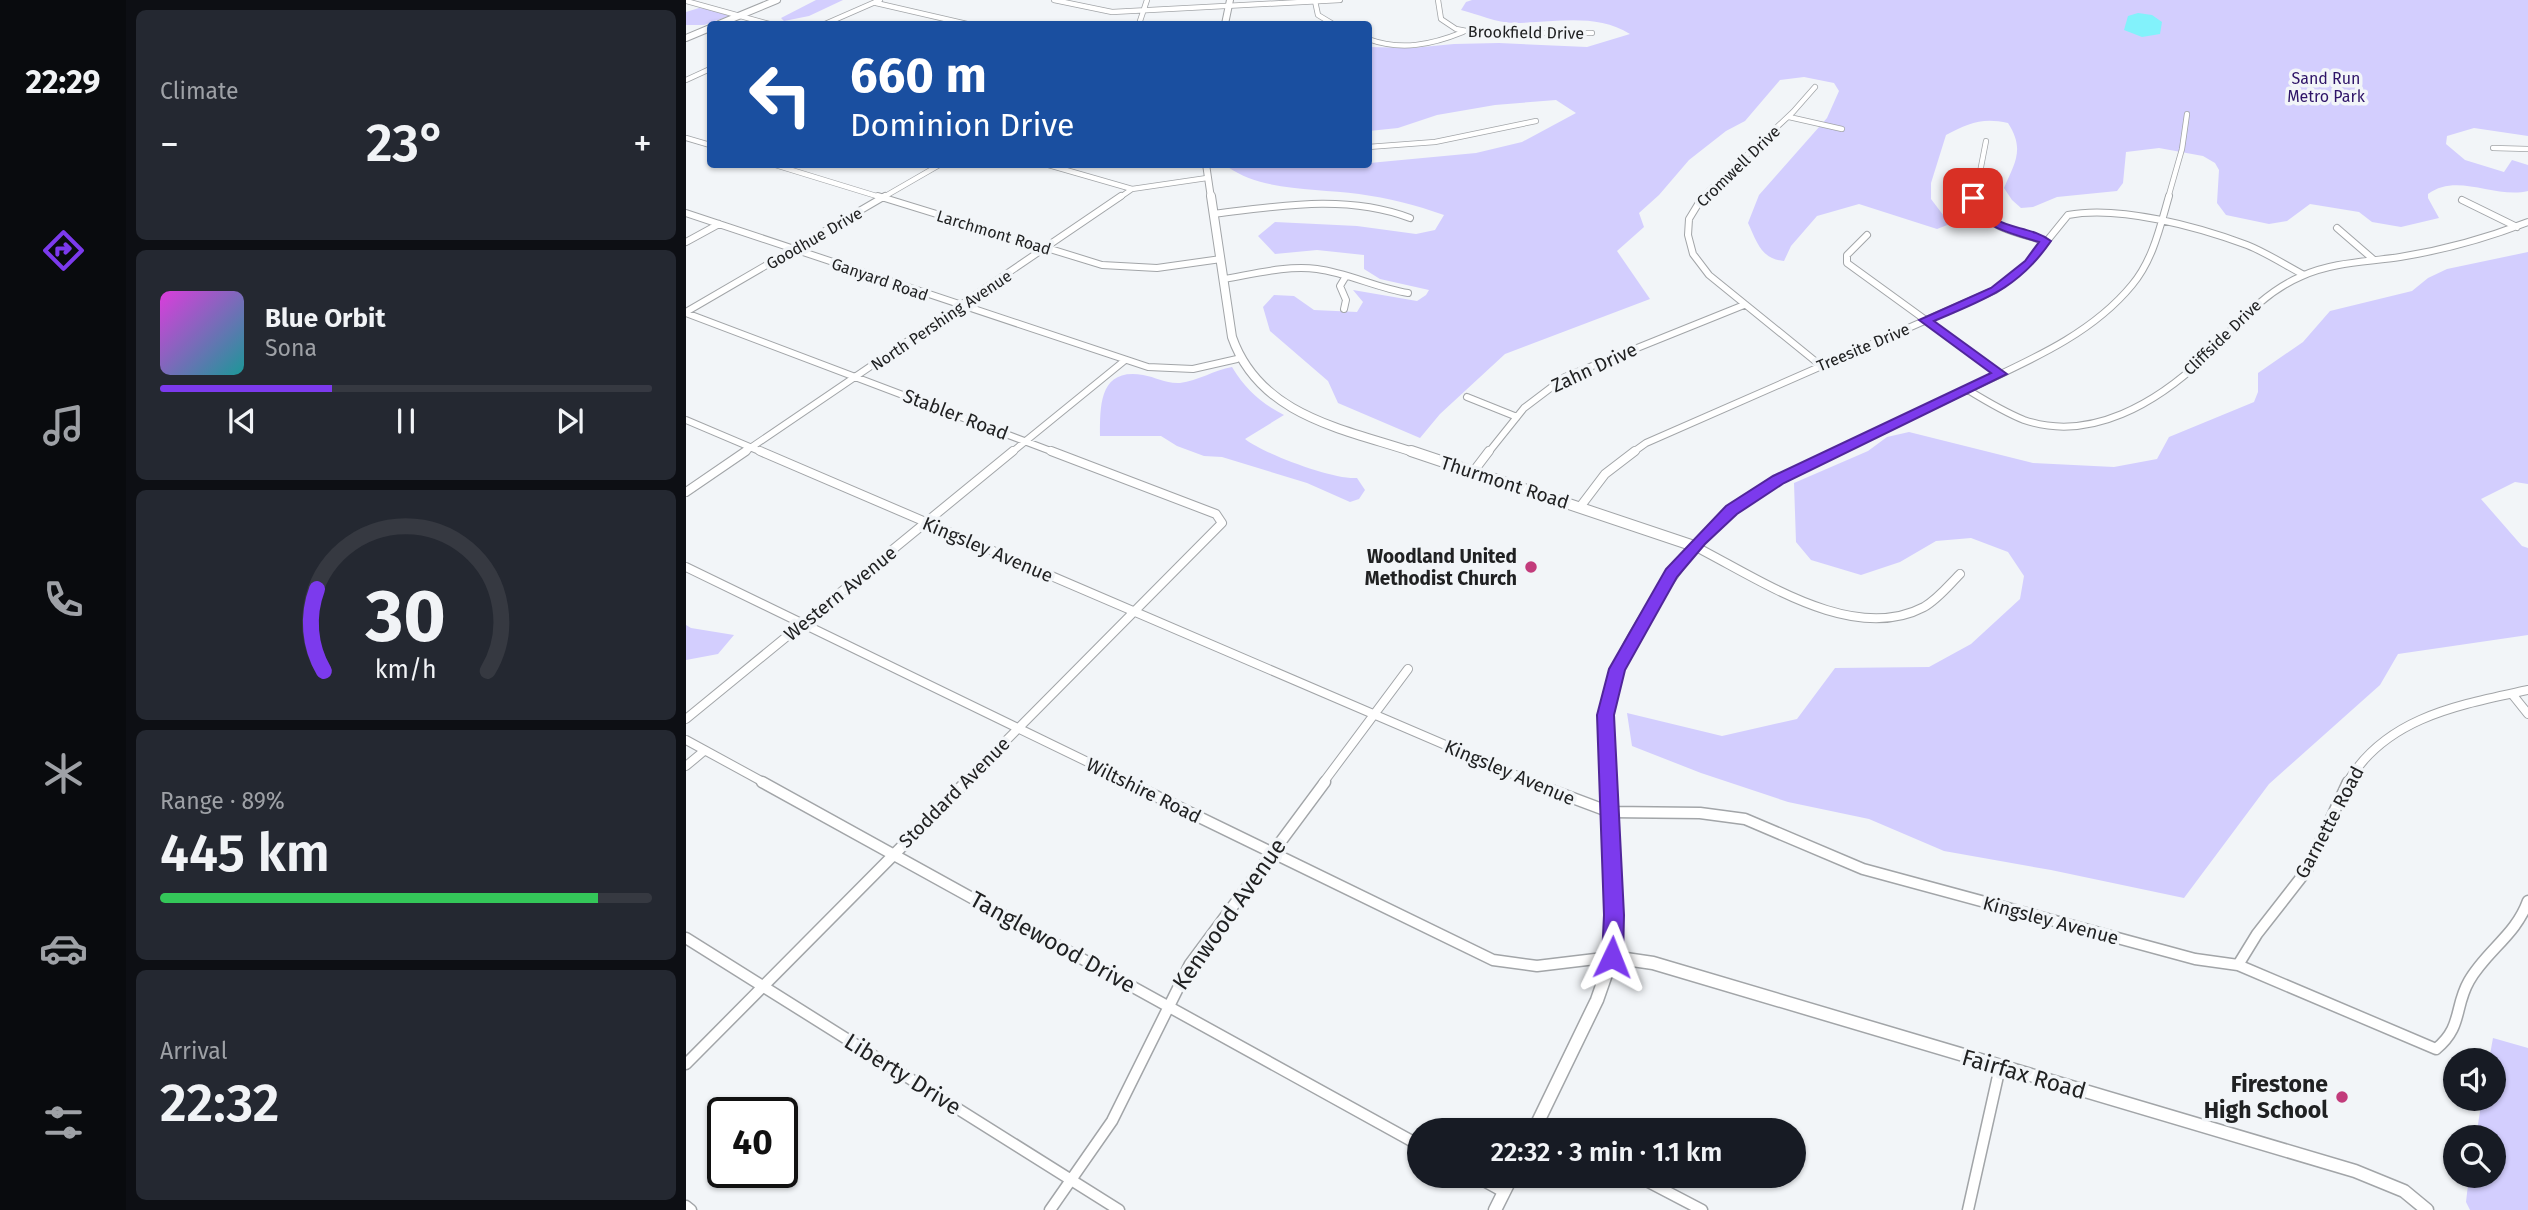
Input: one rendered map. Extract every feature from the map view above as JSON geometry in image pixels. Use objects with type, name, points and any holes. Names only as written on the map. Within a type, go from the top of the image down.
[{"type":"street","points":[[727,21],[778,0]]},
{"type":"street","points":[[832,21],[882,0]]},
{"type":"street","points":[[1054,0],[1103,11],[1143,11],[1229,3],[1340,0]]},
{"type":"street","points":[[1140,21],[1147,0]]},
{"type":"street","name":"Brookfield Drive","points":[[1438,0],[1441,19],[1463,32],[1592,33]]},
{"type":"street","points":[[686,1],[758,21]]},
{"type":"street","points":[[1315,1],[1318,15],[1328,21]]},
{"type":"street","points":[[876,3],[954,21]]},
{"type":"street","points":[[1226,21],[1229,3]]},
{"type":"street","points":[[686,38],[707,29]]},
{"type":"street","points":[[1372,40],[1390,45],[1416,46],[1435,43],[1463,32]]},
{"type":"street","points":[[686,80],[707,70]]},
{"type":"street","name":"Cromwell Drive","points":[[1815,87],[1789,117],[1703,195],[1689,219],[1689,241],[1696,258],[1709,275],[1821,365]]},
{"type":"street","points":[[1540,1118],[1597,1000],[1612,957],[1614,915],[1605,715],[1618,667],[1659,593],[1695,546],[1732,510],[1779,480],[2000,374],[2077,334],[2099,318],[2133,284],[2157,243],[2182,149],[2187,114]]},
{"type":"street","points":[[1789,117],[1842,129]]},
{"type":"street","points":[[1372,147],[1435,142],[1536,121]]},
{"type":"street","points":[[686,138],[707,144]]},
{"type":"street","points":[[1986,141],[1974,206],[1984,218],[1994,224],[2045,241]]},
{"type":"street","points":[[2493,148],[2528,149]]},
{"type":"street","name":"Larchmont Road","points":[[785,168],[1102,265],[1157,268],[1220,259]]},
{"type":"street","name":"Goodhue Drive","points":[[686,312],[934,168]]},
{"type":"street","points":[[1059,168],[1132,189]]},
{"type":"street","points":[[1206,168],[1237,359]]},
{"type":"street","name":"North Pershing Avenue","points":[[686,492],[1132,189],[1207,178]]},
{"type":"street","points":[[2462,200],[2517,227]]},
{"type":"street","points":[[1213,214],[1314,202],[1389,210],[1410,218]]},
{"type":"street","name":"Treesite Drive","points":[[1580,507],[1605,474],[1646,443],[1995,290],[2029,263],[2068,215],[2075,212],[2106,211],[2246,245],[2304,275]]},
{"type":"street","name":"Ganyard Road","points":[[686,213],[1124,361],[1159,370],[1178,371],[1203,369],[1237,359]]},
{"type":"street","name":"Cliffside Drive","points":[[1968,390],[1989,405],[2039,424],[2083,427],[2111,420],[2157,396],[2189,370],[2262,299],[2304,275],[2341,264],[2460,245],[2528,222]]},
{"type":"street","points":[[686,242],[719,224]]},
{"type":"street","points":[[2337,228],[2374,260]]},
{"type":"street","points":[[1867,235],[1847,255],[1847,264],[2000,374]]},
{"type":"street","points":[[1224,279],[1295,268],[1317,269],[1384,289],[1408,293]]},
{"type":"street","points":[[1345,309],[1346,300],[1340,286],[1346,276]]},
{"type":"street","name":"Zahn Drive","points":[[1473,472],[1534,398],[1565,377],[1744,305]]},
{"type":"street","name":"Stabler Road","points":[[686,312],[1216,514],[1222,521]]},
{"type":"street","name":"Thurmont Road","points":[[1237,359],[1261,387],[1293,409],[1695,546],[1822,609],[1867,620],[1893,618],[1917,611],[1960,574]]},
{"type":"street","name":"Western Avenue","points":[[686,719],[1124,361]]},
{"type":"street","points":[[1467,397],[1517,417]]},
{"type":"street","name":"Kingsley Avenue","points":[[686,420],[1573,800],[1610,812],[1700,813],[1745,819],[1779,831],[1837,859],[1900,880],[2195,959],[2238,965],[2436,1049],[2454,1035],[2470,980],[2519,924],[2528,901]]},
{"type":"street","name":"Stoddard Avenue","points":[[686,1064],[1219,528],[1222,521]]},
{"type":"street","name":"Wiltshire Road","points":[[686,567],[1493,960],[1521,967],[1542,967],[1612,957]]},
{"type":"street","name":"Kenwood Avenue","points":[[1050,1210],[1121,1105],[1189,964],[1408,669]]},
{"type":"street","name":"Garnette Road","points":[[2238,965],[2257,934],[2307,870],[2337,800],[2357,766],[2376,747],[2407,726],[2446,708],[2528,690]]},
{"type":"street","points":[[2512,694],[2528,714]]},
{"type":"street","name":"Tanglewood Drive","points":[[686,740],[1407,1138]]},
{"type":"street","points":[[686,766],[704,751]]},
{"type":"street","name":"Liberty Drive","points":[[686,938],[1119,1210]]},
{"type":"street","name":"Fairfax Road","points":[[1612,957],[1653,963],[2366,1175],[2404,1191],[2427,1210]]},
{"type":"street","points":[[1968,1210],[2000,1067]]},
{"type":"street","points":[[1497,1188],[1504,1192]]},
{"type":"street","points":[[1496,1210],[1506,1188]]},
{"type":"street","points":[[1660,1188],[1702,1210]]},
{"type":"street","points":[[686,1206],[691,1210]]},
{"type":"green space","points":[[816,0],[843,0],[809,16],[784,21],[781,18]]},
{"type":"green space","name":"Sand Run Metro Park","points":[[2528,0],[2528,136],[2474,128],[2447,136],[2446,144],[2465,160],[2504,172],[2512,160],[2528,165],[2528,191],[2503,192],[2464,185],[2439,188],[2428,194],[2428,198],[2439,218],[2401,227],[2372,222],[2359,212],[2310,204],[2287,221],[2269,224],[2226,215],[2217,203],[2219,170],[2215,163],[2203,156],[2159,148],[2126,152],[2123,183],[2117,191],[2057,197],[2033,207],[2021,208],[2004,188],[2016,156],[2013,132],[2008,123],[1983,121],[1969,124],[1946,135],[1931,183],[1931,199],[1950,224],[1937,229],[1859,204],[1817,216],[1791,246],[1784,261],[1776,260],[1765,253],[1757,243],[1748,223],[1759,195],[1827,118],[1839,91],[1834,83],[1804,77],[1780,80],[1745,121],[1726,131],[1689,160],[1659,195],[1639,213],[1644,227],[1617,251],[1650,299],[1505,354],[1440,414],[1420,438],[1338,403],[1328,381],[1270,331],[1263,307],[1274,295],[1294,296],[1314,310],[1357,312],[1363,302],[1353,290],[1417,301],[1429,290],[1380,279],[1364,269],[1364,255],[1317,250],[1275,254],[1258,236],[1275,222],[1357,226],[1416,234],[1435,230],[1444,215],[1402,202],[1370,196],[1274,185],[1257,181],[1230,168],[1372,168],[1372,163],[1476,153],[1522,142],[1576,113],[1556,100],[1495,105],[1437,115],[1398,128],[1372,131],[1372,47],[1412,48],[1499,43],[1587,47],[1630,34],[1617,27],[1588,21],[1501,22],[1461,10],[1466,2]]},
{"type":"green space","points":[[699,8],[711,9],[729,16],[707,21],[704,25],[686,25],[686,12]]},
{"type":"green space","points":[[2528,252],[2528,484],[2515,482],[2481,499],[2522,546],[2528,548],[2528,635],[2398,654],[2380,685],[2269,784],[2184,898],[1944,851],[1869,819],[1788,802],[1632,746],[1627,713],[1722,736],[1797,719],[1835,668],[1929,667],[1971,644],[2020,599],[2024,576],[2008,552],[1971,538],[1936,541],[1900,562],[1861,575],[1811,560],[1796,542],[1794,483],[1868,451],[1887,437],[1909,432],[2033,463],[2114,467],[2157,459],[2169,437],[2254,402],[2258,392],[2258,373],[2303,342],[2330,311],[2412,291],[2428,278],[2447,269]]},
{"type":"green space","points":[[1232,367],[1255,395],[1284,415],[1245,439],[1267,452],[1300,465],[1332,475],[1357,478],[1365,490],[1359,499],[1350,502],[1307,483],[1222,457],[1204,456],[1177,446],[1161,436],[1100,436],[1105,390],[1118,377],[1129,374],[1143,375],[1180,383]]},
{"type":"green space","points":[[686,625],[734,635],[718,654],[686,660]]},
{"type":"green space","points":[[2493,1038],[2528,1048],[2528,1210],[2470,1210],[2466,1202],[2468,1188],[2506,1188],[2506,1125],[2478,1125],[2480,1111],[2506,1111],[2506,1048],[2491,1048]]},
{"type":"water","points":[[2138,13],[2152,15],[2162,22],[2160,34],[2142,37],[2124,30],[2128,16]]},
{"type":"place","name":"Woodland United Methodist Church","points":[[1531,567]]},
{"type":"place","name":"Firestone High School","points":[[2342,1097]]},
{"type":"route","points":[[1612,957],[1614,905],[1605,715],[1617,669],[1672,573],[1700,540],[1732,510],[1751,496],[1812,463],[2000,374],[1925,320],[1995,290],[2015,277],[2045,241],[1994,224],[1978,212],[1973,198]]}]
